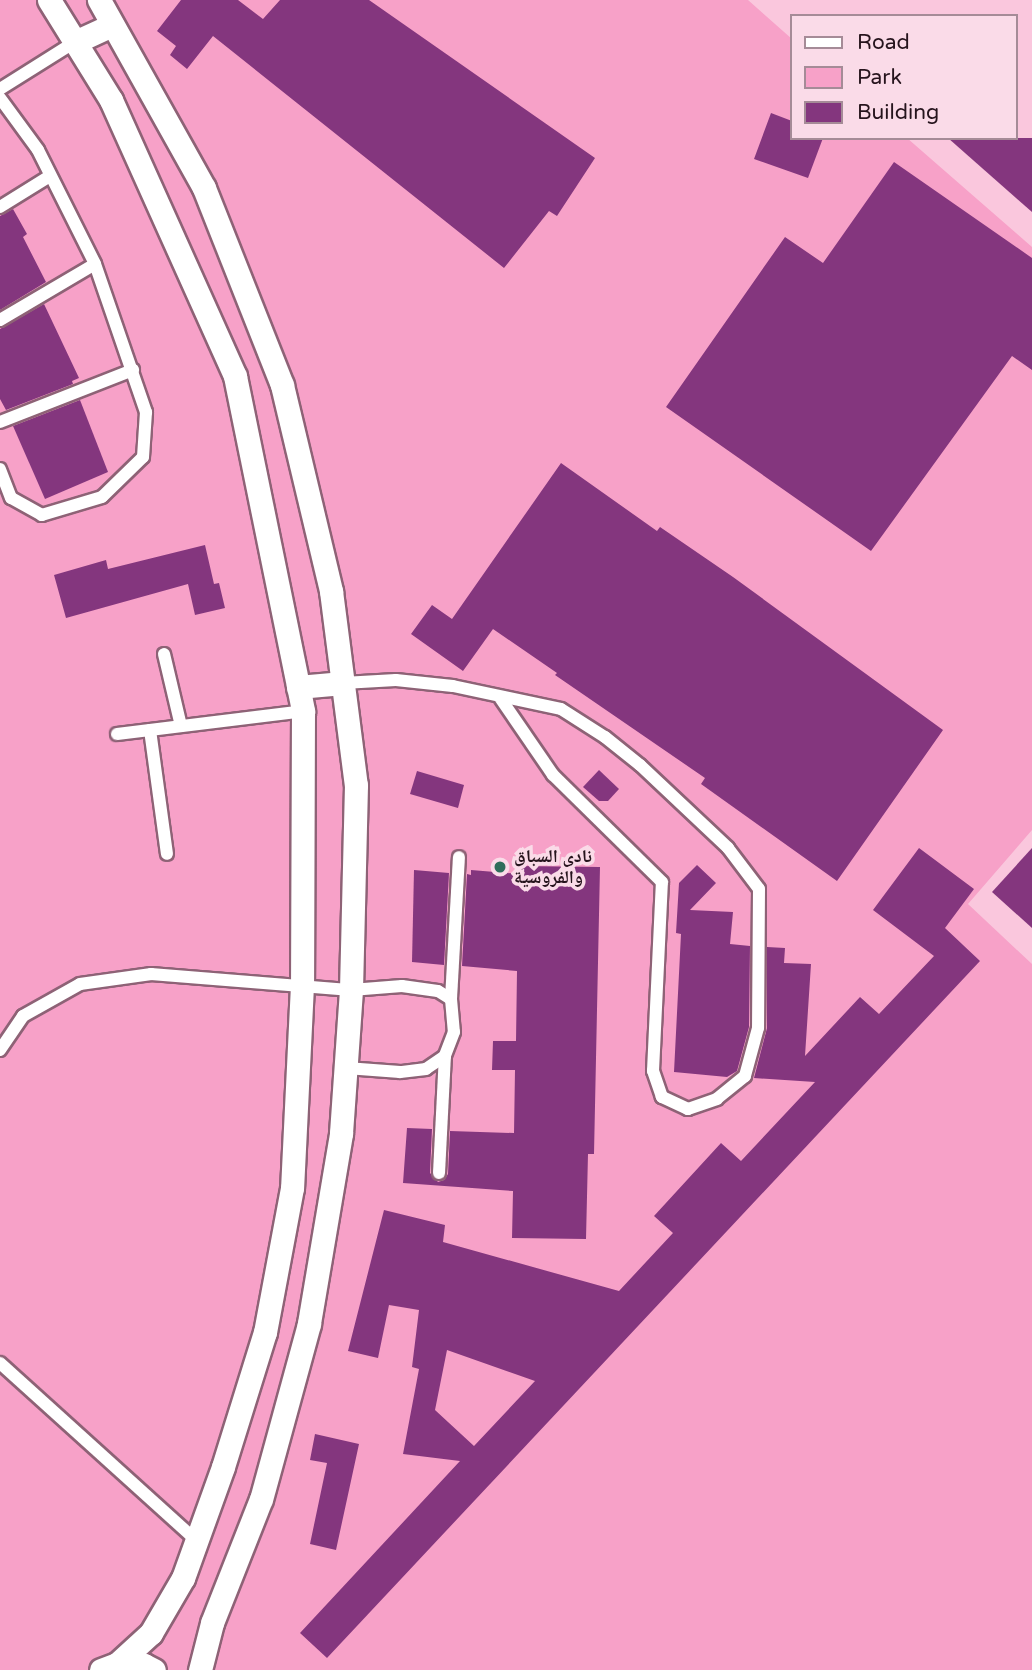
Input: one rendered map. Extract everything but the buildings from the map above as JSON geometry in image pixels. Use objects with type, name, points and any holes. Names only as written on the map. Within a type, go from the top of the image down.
[{"type":"street","points":[[49,0],[111,100],[235,376],[303,711],[302,985],[292,1188],[265,1332],[223,1467],[183,1578],[151,1633],[109,1667]]},
{"type":"street","points":[[99,0],[204,188],[282,386],[331,591],[356,785],[351,990],[341,1134],[309,1324],[261,1499],[212,1623],[200,1670]]},
{"type":"street","points":[[75,42],[112,24]]},
{"type":"street","points":[[298,687],[343,683]]},
{"type":"street","points":[[109,1667],[144,1665],[154,1670]]},
{"type":"lane","points":[[0,89],[75,42]]},
{"type":"lane","points":[[0,98],[38,150],[95,264],[146,412],[143,457],[102,497],[42,515],[11,498],[0,469]]},
{"type":"lane","points":[[0,207],[50,176]]},
{"type":"lane","points":[[0,320],[95,264]]},
{"type":"lane","points":[[0,422],[133,370]]},
{"type":"lane","points":[[164,654],[181,726]]},
{"type":"lane","points":[[343,683],[396,680],[453,686],[501,699],[532,702],[561,709],[605,737],[686,805],[728,848],[759,889],[758,1028],[745,1076],[717,1099],[688,1109],[662,1097],[653,1072],[662,882],[553,775],[501,699]]},
{"type":"lane","points":[[117,734],[303,711]]},
{"type":"lane","points":[[150,730],[167,853]]},
{"type":"lane","points":[[439,1173],[445,1056],[454,1032],[452,999],[459,858]]},
{"type":"lane","points":[[0,1050],[23,1016],[80,984],[151,974],[351,990],[420,988],[438,991],[452,999]]},
{"type":"lane","points":[[346,1068],[413,1071],[426,1069],[445,1056]]},
{"type":"lane","points":[[0,1363],[197,1541]]},
{"type":"green space","name":"نادي السباق والفروسية","points":[[0,0],[748,0],[790,37],[790,140],[909,140],[1032,247],[1032,830],[968,904],[1032,964],[1032,1670],[0,1670]]},
{"type":"place","name":"نادي السباق والفروسية","points":[[500,867]]}]
